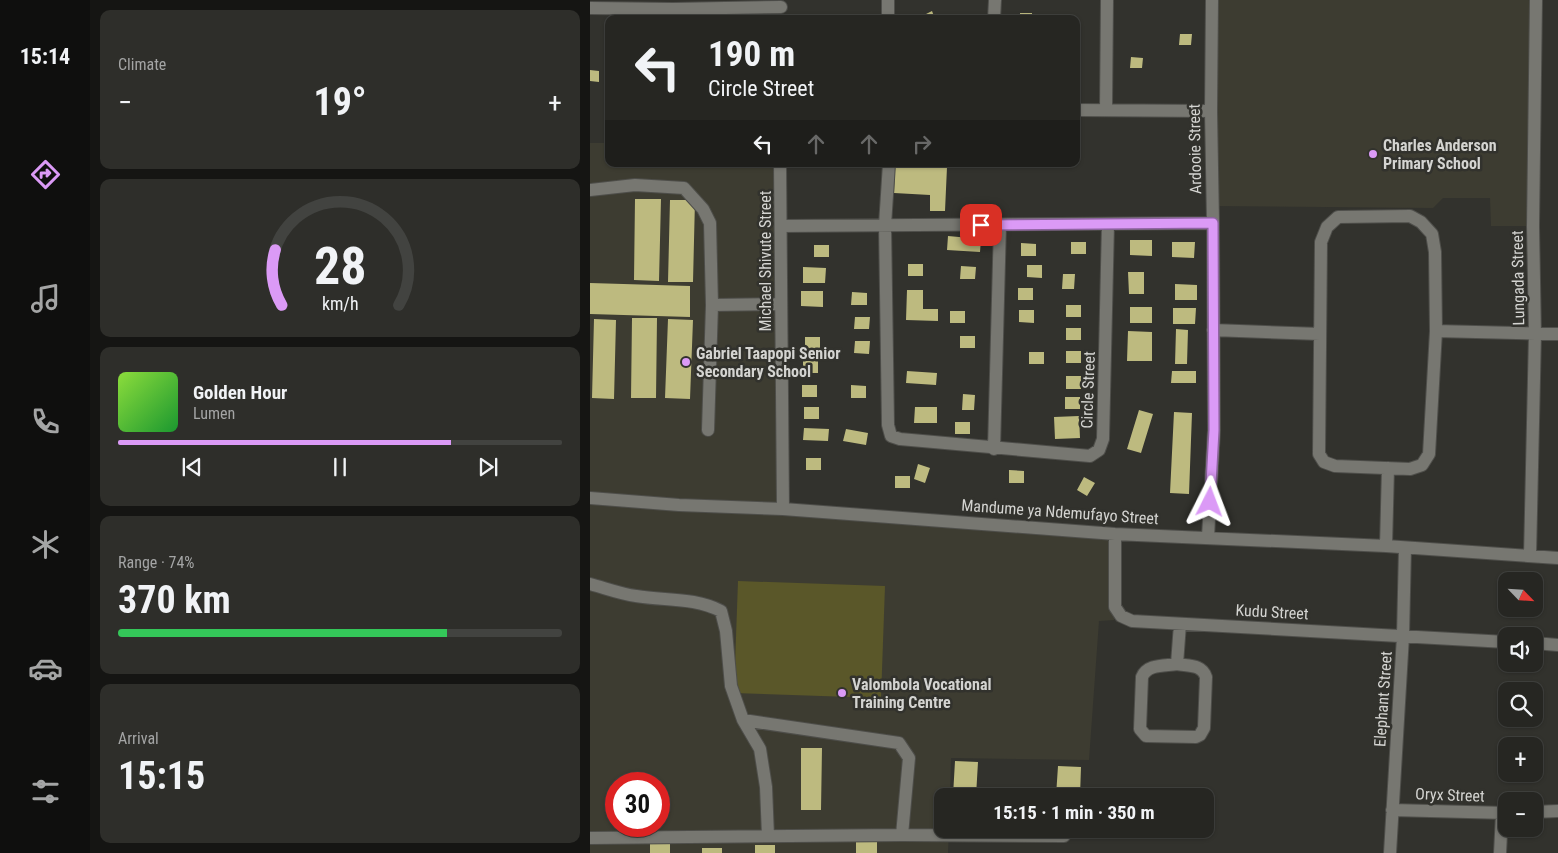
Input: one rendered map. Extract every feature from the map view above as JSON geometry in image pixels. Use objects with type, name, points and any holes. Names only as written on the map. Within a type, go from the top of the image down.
[{"type":"street","points":[[888,0],[888,15]]},
{"type":"street","points":[[994,15],[995,0]]},
{"type":"street","points":[[1106,110],[1107,0]]},
{"type":"street","name":"Ardooie Street","points":[[1208,537],[1214,430],[1211,111],[1212,0]]},
{"type":"street","name":"Lungada Street","points":[[1530,556],[1535,334],[1533,226],[1536,0]]},
{"type":"street","points":[[590,8],[781,9]]},
{"type":"street","points":[[1080,110],[1211,111]]},
{"type":"street","name":"Michael Shivute Street","points":[[780,167],[783,509]]},
{"type":"street","points":[[885,225],[889,167]]},
{"type":"street","points":[[590,190],[635,185],[684,188],[703,209],[710,223],[712,305],[708,430]]},
{"type":"street","points":[[1410,216],[1421,222],[1432,234],[1435,252],[1436,332],[1429,454],[1422,464],[1410,469],[1335,466],[1324,462],[1319,454],[1320,334],[1322,242],[1327,227],[1338,217],[1410,216]]},
{"type":"street","points":[[780,226],[1213,223]]},
{"type":"street","points":[[994,449],[1000,224]]},
{"type":"street","name":"Circle Street","points":[[885,225],[888,425],[891,436],[900,439],[994,449],[1090,456],[1099,450],[1103,439],[1108,224]]},
{"type":"street","points":[[712,305],[781,304]]},
{"type":"street","points":[[1213,330],[1320,334]]},
{"type":"street","points":[[1436,332],[1558,334]]},
{"type":"street","points":[[1386,546],[1388,468]]},
{"type":"street","name":"Mandume ya Ndemufayo Street","points":[[590,498],[783,509],[1116,534],[1386,546],[1558,558]]},
{"type":"street","name":"Kudu Street","points":[[1116,534],[1115,606],[1121,616],[1132,621],[1498,642]]},
{"type":"street","name":"Elephant Street","points":[[1390,853],[1403,636],[1405,548]]},
{"type":"street","points":[[590,584],[636,596],[674,598],[710,605],[721,611],[726,631],[731,686],[743,720],[760,749],[766,787],[768,836]]},
{"type":"street","points":[[1177,664],[1180,624]]},
{"type":"street","points":[[1543,644],[1558,645]]},
{"type":"street","points":[[1177,664],[1200,668],[1205,672],[1204,728],[1200,735],[1196,737],[1146,736],[1140,729],[1142,677],[1144,672],[1149,668],[1177,664]]},
{"type":"street","points":[[743,720],[899,742],[909,758],[902,835]]},
{"type":"street","name":"Oryx Street","points":[[1392,810],[1498,814]]},
{"type":"street","points":[[1543,812],[1558,811]]},
{"type":"street","points":[[590,838],[934,835]]},
{"type":"street","points":[[1500,853],[1502,837]]},
{"type":"shaded area","name":"Charles Anderson Primary School","points":[[1212,0],[1536,0],[1533,226],[1491,226],[1490,198],[1443,198],[1433,208],[1212,206]]},
{"type":"shaded area","name":"Valombola Vocational Training Centre","points":[[590,143],[605,143],[605,167],[780,167],[783,508],[1115,534],[1114,620],[1099,621],[1089,760],[951,758],[950,788],[934,788],[934,838],[949,838],[948,853],[590,853]]},
{"type":"shaded area","points":[[738,581],[885,586],[881,698],[734,693]]},
{"type":"building","points":[[932,11],[934,15],[926,15]]},
{"type":"building","points":[[1020,13],[1032,13],[1032,15],[1020,15]]},
{"type":"building","points":[[1180,34],[1192,34],[1191,45],[1179,45]]},
{"type":"building","points":[[1131,57],[1143,58],[1142,68],[1130,68]]},
{"type":"building","points":[[590,70],[599,71],[599,82],[590,81]]},
{"type":"building","points":[[895,167],[947,167],[945,211],[930,211],[930,195],[894,193]]},
{"type":"building","points":[[635,199],[661,199],[659,281],[634,280]]},
{"type":"building","points":[[670,200],[695,200],[693,282],[668,282]]},
{"type":"building","points":[[948,236],[981,239],[980,252],[947,250]]},
{"type":"building","points":[[1130,240],[1152,240],[1152,256],[1130,255]]},
{"type":"building","points":[[1071,242],[1086,242],[1086,254],[1071,254]]},
{"type":"building","points":[[1172,242],[1195,242],[1194,258],[1172,257]]},
{"type":"building","points":[[1021,243],[1036,244],[1036,256],[1021,256]]},
{"type":"building","points":[[814,245],[829,245],[829,257],[814,257]]},
{"type":"building","points":[[908,264],[923,264],[923,276],[908,276]]},
{"type":"building","points":[[1027,265],[1042,265],[1042,278],[1027,277]]},
{"type":"building","points":[[961,266],[976,267],[975,279],[960,279]]},
{"type":"building","points":[[803,267],[826,268],[825,283],[803,283]]},
{"type":"building","points":[[1128,272],[1144,272],[1144,294],[1129,294]]},
{"type":"building","points":[[1063,274],[1075,274],[1074,289],[1062,289]]},
{"type":"building","points":[[590,283],[690,286],[690,317],[590,314]]},
{"type":"building","points":[[1175,284],[1197,285],[1197,300],[1175,300]]},
{"type":"building","points":[[1018,288],[1033,288],[1033,300],[1018,300]]},
{"type":"building","points":[[907,290],[923,290],[923,309],[938,309],[938,321],[906,320]]},
{"type":"building","points":[[801,291],[823,291],[823,307],[801,306]]},
{"type":"building","points":[[852,292],[867,293],[867,305],[851,305]]},
{"type":"building","points":[[1066,305],[1081,305],[1081,317],[1066,317]]},
{"type":"building","points":[[1130,307],[1152,307],[1152,323],[1130,323]]},
{"type":"building","points":[[1173,308],[1196,308],[1195,324],[1173,324]]},
{"type":"building","points":[[1019,310],[1034,310],[1034,323],[1019,322]]},
{"type":"building","points":[[950,311],[965,311],[965,323],[950,323]]},
{"type":"building","points":[[855,317],[870,317],[869,329],[854,329]]},
{"type":"building","points":[[632,318],[657,318],[656,398],[631,398]]},
{"type":"building","points":[[594,319],[616,320],[614,399],[592,398]]},
{"type":"building","points":[[668,319],[693,320],[690,399],[665,398]]},
{"type":"building","points":[[1066,328],[1081,328],[1081,340],[1066,340]]},
{"type":"building","points":[[1176,329],[1188,330],[1187,364],[1175,364]]},
{"type":"building","points":[[1128,331],[1152,332],[1152,361],[1127,361]]},
{"type":"building","points":[[960,336],[975,336],[975,348],[960,348]]},
{"type":"building","points":[[805,337],[820,337],[820,349],[805,349]]},
{"type":"building","points":[[855,341],[870,341],[869,354],[854,353]]},
{"type":"building","points":[[1066,351],[1081,351],[1081,363],[1066,363]]},
{"type":"building","points":[[1029,352],[1044,352],[1044,364],[1029,364]]},
{"type":"building","points":[[803,361],[818,361],[818,373],[803,373]]},
{"type":"building","points":[[907,371],[937,373],[936,385],[906,383]]},
{"type":"building","points":[[1172,371],[1196,371],[1196,383],[1171,383]]},
{"type":"building","points":[[1066,376],[1081,376],[1081,389],[1066,389]]},
{"type":"building","points":[[802,385],[817,385],[817,397],[802,397]]},
{"type":"building","points":[[851,385],[866,386],[866,398],[851,398]]},
{"type":"building","points":[[963,394],[975,395],[974,410],[962,410]]},
{"type":"building","points":[[1065,397],[1080,397],[1080,409],[1065,409]]},
{"type":"building","points":[[804,407],[819,407],[819,419],[804,419]]},
{"type":"building","points":[[915,407],[937,407],[937,423],[914,423]]},
{"type":"building","points":[[1139,410],[1153,414],[1141,453],[1127,449]]},
{"type":"building","points":[[1174,412],[1192,413],[1189,494],[1170,493]]},
{"type":"building","points":[[1079,416],[1080,438],[1055,439],[1054,417]]},
{"type":"building","points":[[955,422],[970,422],[970,434],[955,434]]},
{"type":"building","points":[[804,428],[829,429],[828,441],[803,440]]},
{"type":"building","points":[[846,429],[868,433],[866,445],[843,441]]},
{"type":"building","points":[[806,458],[821,458],[821,470],[806,470]]},
{"type":"building","points":[[918,464],[930,468],[925,483],[914,479]]},
{"type":"building","points":[[1009,470],[1024,471],[1024,483],[1009,483]]},
{"type":"building","points":[[895,476],[910,476],[910,488],[895,488]]},
{"type":"building","points":[[1084,477],[1095,483],[1087,496],[1077,490]]},
{"type":"building","points":[[801,748],[822,748],[821,810],[801,810]]},
{"type":"building","points":[[955,761],[978,762],[976,788],[953,788]]},
{"type":"building","points":[[1058,766],[1081,767],[1080,788],[1057,788]]},
{"type":"building","points":[[856,840],[877,840],[877,853],[856,853]]},
{"type":"building","points":[[650,844],[670,844],[670,853],[650,853]]},
{"type":"building","points":[[755,845],[775,845],[775,853],[755,853]]},
{"type":"building","points":[[702,848],[722,848],[722,853],[702,853]]},
{"type":"place","name":"Charles Anderson Primary School","points":[[1373,154]]},
{"type":"place","name":"Gabriel Taapopi Senior Secondary School","points":[[686,362]]},
{"type":"place","name":"Valombola Vocational Training Centre","points":[[842,693]]},
{"type":"route","points":[[981,225],[1213,223],[1214,430],[1210,502]]}]
